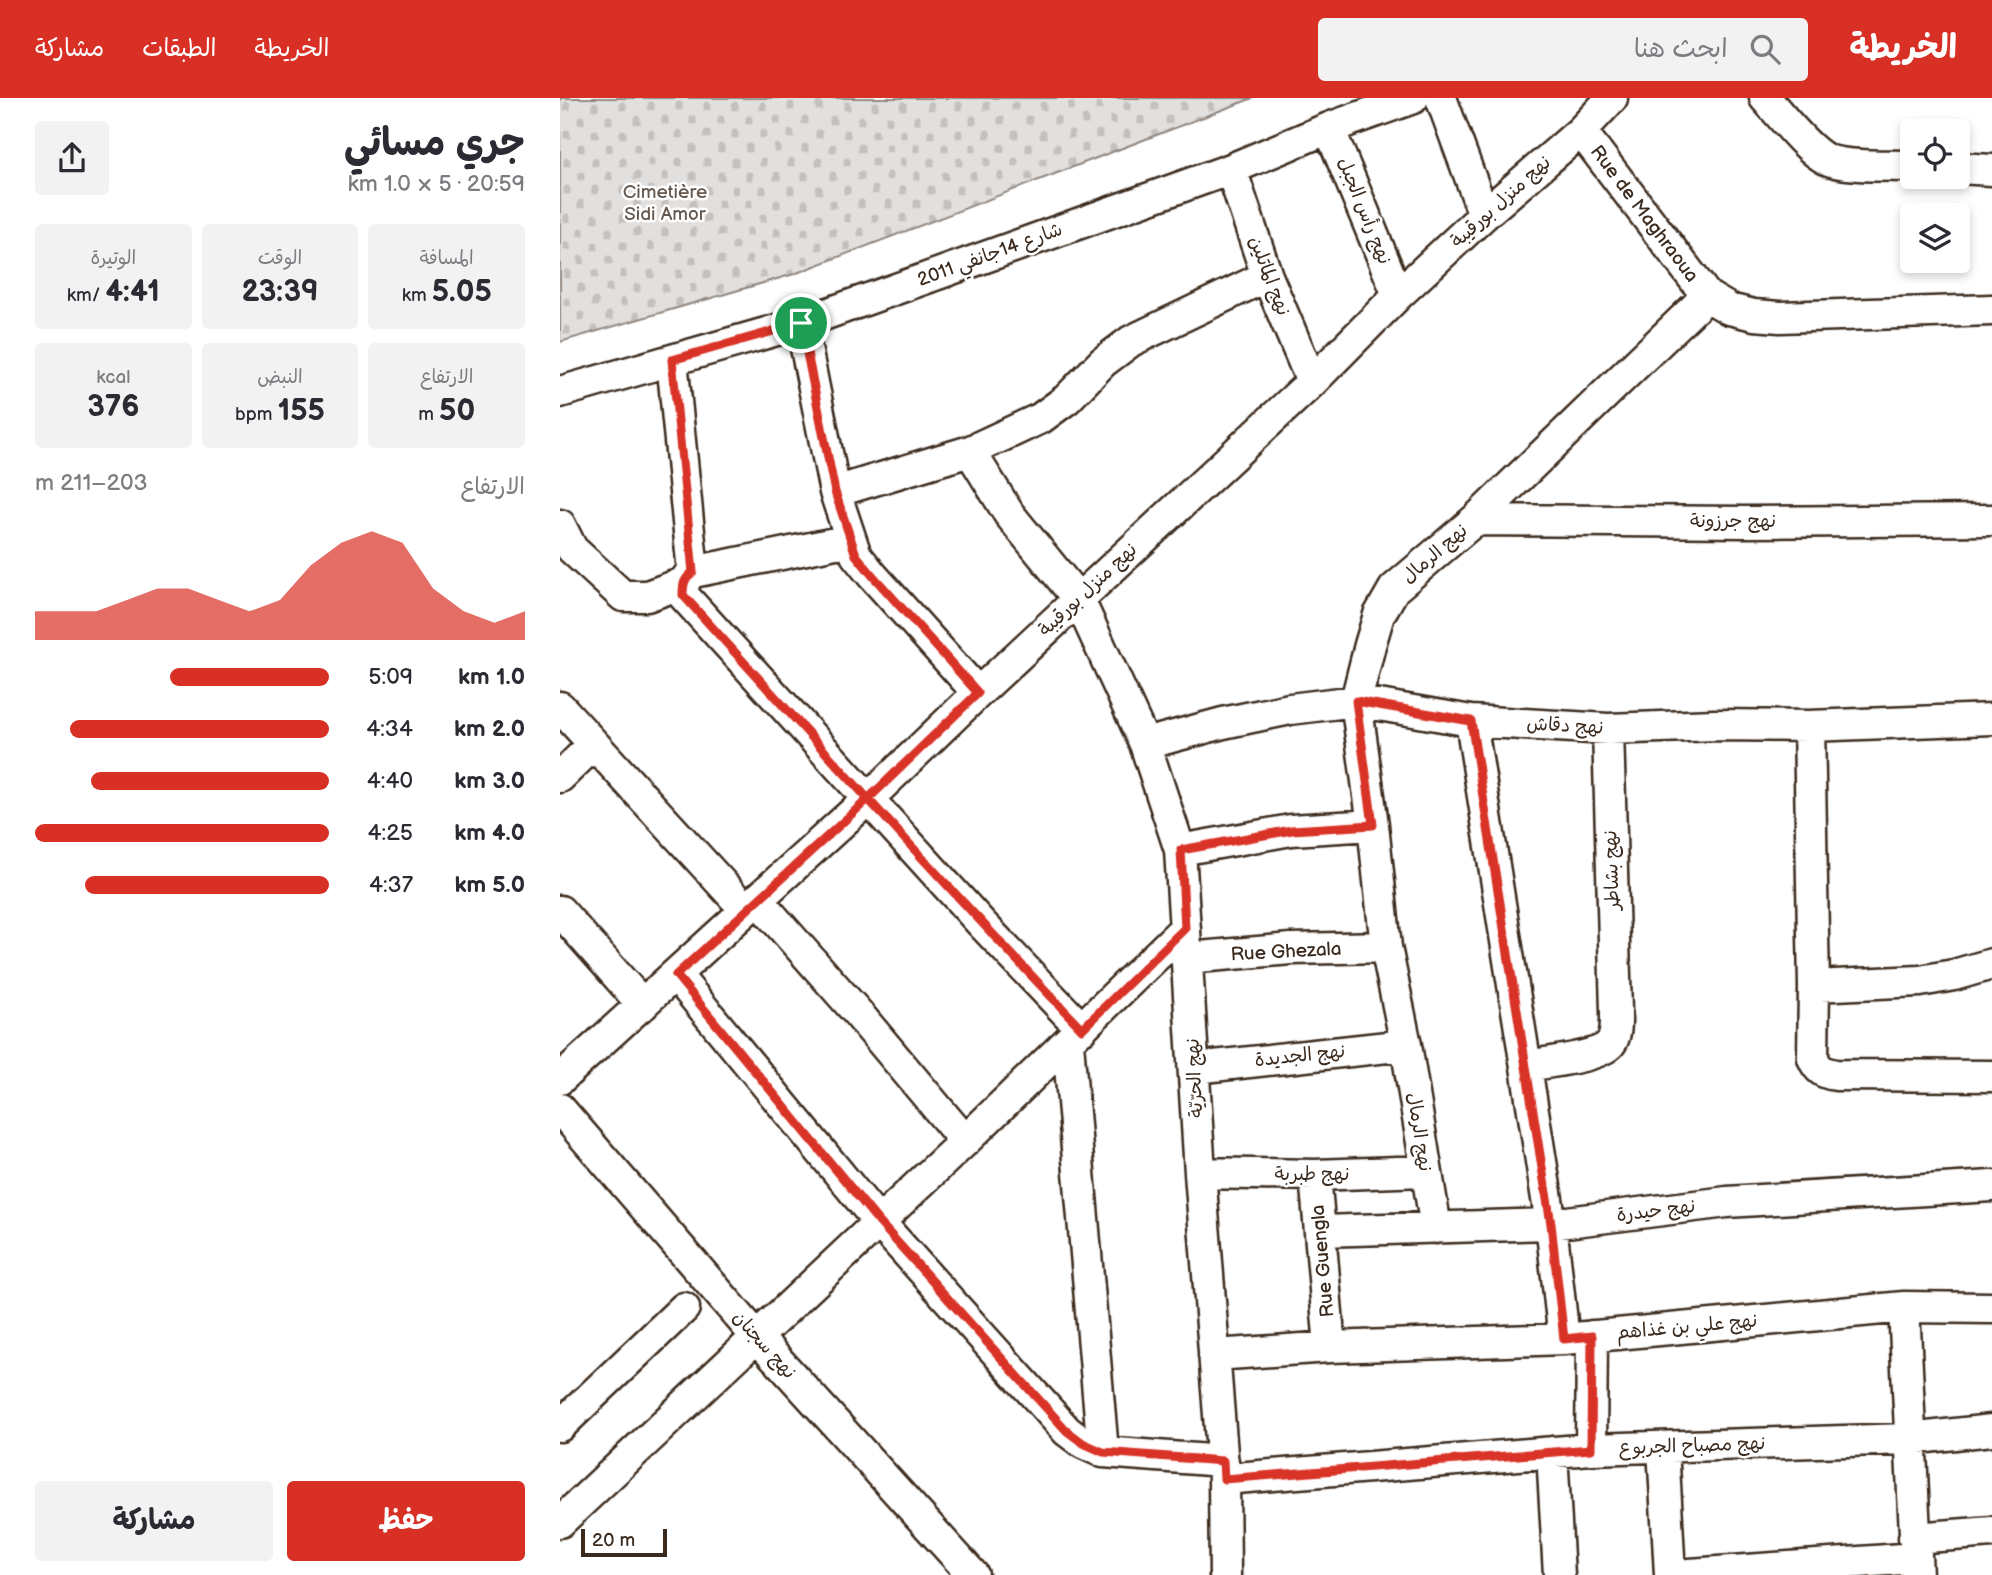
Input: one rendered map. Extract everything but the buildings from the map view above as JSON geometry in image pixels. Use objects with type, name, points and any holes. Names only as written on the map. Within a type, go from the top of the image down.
[{"type":"street","name":"شارع 14جانفي 2011","points":[[560,392],[801,323],[1231,169],[1329,128],[1413,98]]},
{"type":"street","points":[[1441,98],[1484,215]]},
{"type":"street","name":"نهج منزل بورقيبة","points":[[560,1079],[868,799],[1312,382],[1398,295],[1484,215],[1581,131],[1612,98]]},
{"type":"street","points":[[1765,98],[1814,151],[1827,160],[1900,165]]},
{"type":"street","name":"نهج رأس الجبل","points":[[1329,128],[1398,295]]},
{"type":"street","name":"Rue de Maghraoua","points":[[1581,131],[1707,296]]},
{"type":"street","name":"نهج الماتلين","points":[[1231,169],[1267,276],[1312,382]]},
{"type":"street","points":[[1970,169],[1992,170]]},
{"type":"street","points":[[835,492],[970,451],[1041,418],[1067,399],[1103,362],[1131,341],[1267,276]]},
{"type":"street","points":[[1707,296],[1729,309],[1780,317],[1992,310]]},
{"type":"street","name":"نهج الرمال","points":[[1436,1228],[1406,1045],[1386,947],[1356,701],[1379,615],[1394,589],[1475,520],[1707,296]]},
{"type":"street","points":[[801,323],[835,492],[856,555],[978,693]]},
{"type":"street","points":[[672,360],[688,578],[683,595],[981,923],[1075,1036],[1103,1452],[1083,1443],[1067,1431],[879,1222],[676,975]]},
{"type":"street","name":"نهج الحرّيّة","points":[[970,451],[1009,514],[1079,600],[1145,744],[1181,850],[1200,1173],[1224,1470],[1226,1575]]},
{"type":"street","name":"نهج جرزونة","points":[[1475,520],[1992,520]]},
{"type":"street","points":[[560,525],[572,549],[623,596],[647,596],[688,578],[850,540]]},
{"type":"street","name":"نهج دقاش","points":[[1145,744],[1223,723],[1290,709],[1356,701],[1471,721],[1608,729],[1715,725],[1809,726],[1992,719]]},
{"type":"street","points":[[560,707],[856,1011],[965,1141]]},
{"type":"street","points":[[1471,721],[1551,1224],[1578,1337],[1591,1449]]},
{"type":"street","points":[[1809,726],[1814,986],[1812,1058],[1817,1068],[1824,1073],[1836,1075],[1992,1076]]},
{"type":"street","name":"نهج بشاطر","points":[[1525,1066],[1599,1053],[1611,1044],[1615,1031],[1608,729]]},
{"type":"street","points":[[560,777],[594,744]]},
{"type":"street","points":[[1181,850],[1292,830],[1373,825]]},
{"type":"street","points":[[560,911],[643,1004]]},
{"type":"street","points":[[560,1522],[965,1141],[1185,928]]},
{"type":"street","name":"Rue Ghezala","points":[[1187,958],[1292,949],[1386,947]]},
{"type":"street","points":[[1814,986],[1920,981],[1992,964]]},
{"type":"street","name":"نهج الجديدة","points":[[1195,1068],[1406,1045]]},
{"type":"street","name":"نهج سجنان","points":[[560,1109],[756,1336],[973,1575]]},
{"type":"street","name":"نهج طبربة","points":[[1200,1173],[1315,1175],[1425,1171]]},
{"type":"street","name":"Rue Guengla","points":[[1315,1175],[1330,1347]]},
{"type":"street","name":"نهج حيدرة","points":[[1321,1231],[1551,1224],[1727,1202],[1992,1186]]},
{"type":"street","points":[[1904,1307],[1916,1557]]},
{"type":"street","name":"نهج علي بن غذاهم","points":[[1214,1355],[1330,1347],[1578,1337],[1904,1307],[1992,1308]]},
{"type":"street","points":[[560,1426],[684,1308]]},
{"type":"street","name":"نهج مصباح الجربوع","points":[[1103,1452],[1224,1470],[1591,1449],[1909,1439],[1992,1430]]},
{"type":"street","points":[[1663,1447],[1672,1575],[1916,1557],[1992,1532]]},
{"type":"street","points":[[1552,1452],[1559,1575]]},
{"type":"green space","name":"Cimetière Sidi Amor","points":[[560,98],[1253,98],[794,274],[560,342]]},
{"type":"route","points":[[801,323],[672,360],[693,572],[683,583],[683,595],[806,731],[868,799],[925,861],[981,923],[1082,1029],[1185,928],[1181,850],[1292,830],[1373,825],[1356,701],[1471,721],[1551,1224],[1564,1339],[1592,1336],[1591,1449],[1224,1479],[1223,1461],[1103,1452],[1083,1443],[1067,1431],[879,1222],[676,975],[868,799],[978,693],[856,555],[835,492],[801,323]]}]
